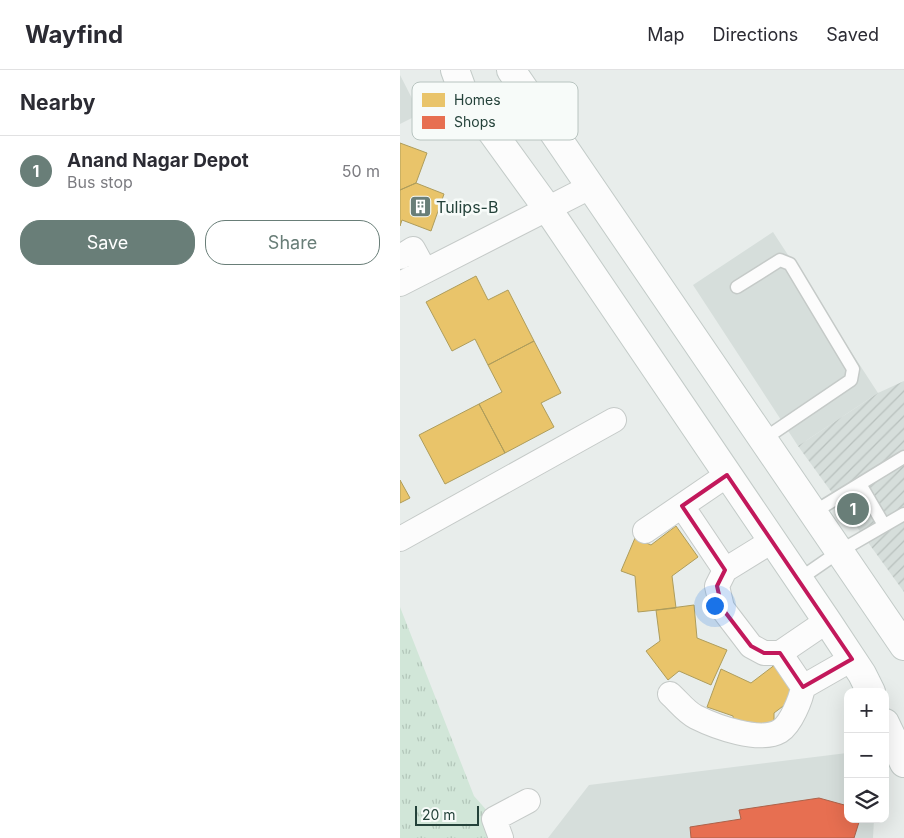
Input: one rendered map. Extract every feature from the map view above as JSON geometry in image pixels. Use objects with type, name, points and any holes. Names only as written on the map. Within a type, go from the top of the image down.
[{"type":"main road","points":[[455,70],[460,82]]},
{"type":"main road","points":[[511,70],[519,82]]},
{"type":"main road","points":[[498,140],[547,208],[827,621],[852,659],[868,688]]},
{"type":"main road","points":[[560,140],[840,551],[900,633]]},
{"type":"main road","points":[[889,731],[904,763]]},
{"type":"street","points":[[415,262],[547,208],[592,186]]},
{"type":"street","points":[[400,284],[415,262],[501,215]]},
{"type":"street","points":[[400,539],[614,420]]},
{"type":"street","points":[[645,531],[727,475]]},
{"type":"street","points":[[682,506],[725,570]]},
{"type":"street","points":[[772,541],[725,570],[717,586],[722,608],[751,646],[764,653],[780,653],[827,621]]},
{"type":"street","points":[[670,694],[694,716],[735,733],[773,734],[782,730],[801,700],[803,687],[780,653]]},
{"type":"street","points":[[803,687],[852,659]]},
{"type":"street","points":[[501,838],[494,819],[528,801]]},
{"type":"lane","points":[[737,287],[780,260],[790,264],[853,369],[851,380],[764,439]]},
{"type":"lane","points":[[814,512],[904,457]]},
{"type":"lane","points":[[860,484],[884,525]]},
{"type":"lane","points":[[798,580],[840,551],[904,514]]},
{"type":"highlighted area","points":[[727,475],[852,659],[803,687],[780,653],[764,653],[751,646],[722,608],[717,586],[725,570],[682,506]]},
{"type":"shaded area","points":[[400,75],[412,98],[412,118],[400,124]]},
{"type":"shaded area","points":[[773,232],[878,393],[798,446],[693,285]]},
{"type":"shaded area","points":[[904,381],[904,592],[798,446],[878,393]]},
{"type":"shaded area","points":[[844,753],[844,823],[874,823],[873,838],[548,838],[589,785]]},
{"type":"green space","points":[[400,607],[474,796],[511,838],[400,838]]},
{"type":"building: Homes","points":[[400,143],[427,153],[416,183],[400,190]]},
{"type":"building: Homes","name":"Tulips-B","points":[[416,183],[444,194],[431,231],[402,220],[400,226],[400,190]]},
{"type":"building: Homes","points":[[476,276],[488,300],[508,290],[534,341],[488,365],[475,339],[452,351],[426,302]]},
{"type":"building: Homes","points":[[534,341],[561,393],[541,403],[554,427],[505,453],[479,404],[502,392],[488,365]]},
{"type":"building: Homes","points":[[479,404],[505,453],[445,484],[419,435]]},
{"type":"building: Homes","points":[[400,480],[410,498],[400,503]]},
{"type":"building: Homes","points":[[676,526],[698,557],[672,576],[676,608],[638,612],[635,576],[621,571],[635,538],[651,545]]},
{"type":"building: Homes","points":[[694,605],[697,638],[727,650],[711,685],[679,671],[668,680],[646,651],[660,641],[656,610]]},
{"type":"building: Homes","points":[[776,664],[799,694],[774,713],[774,731],[735,730],[733,716],[707,707],[721,669],[751,683]]},
{"type":"building: Shops","points":[[819,798],[844,805],[844,823],[859,823],[854,838],[691,838],[690,827],[741,819],[739,810]]},
{"type":"place","name":"Tulips-B","points":[[420,207]]},
{"type":"place","name":"Anand Nagar Depot","points":[[853,509]]}]
